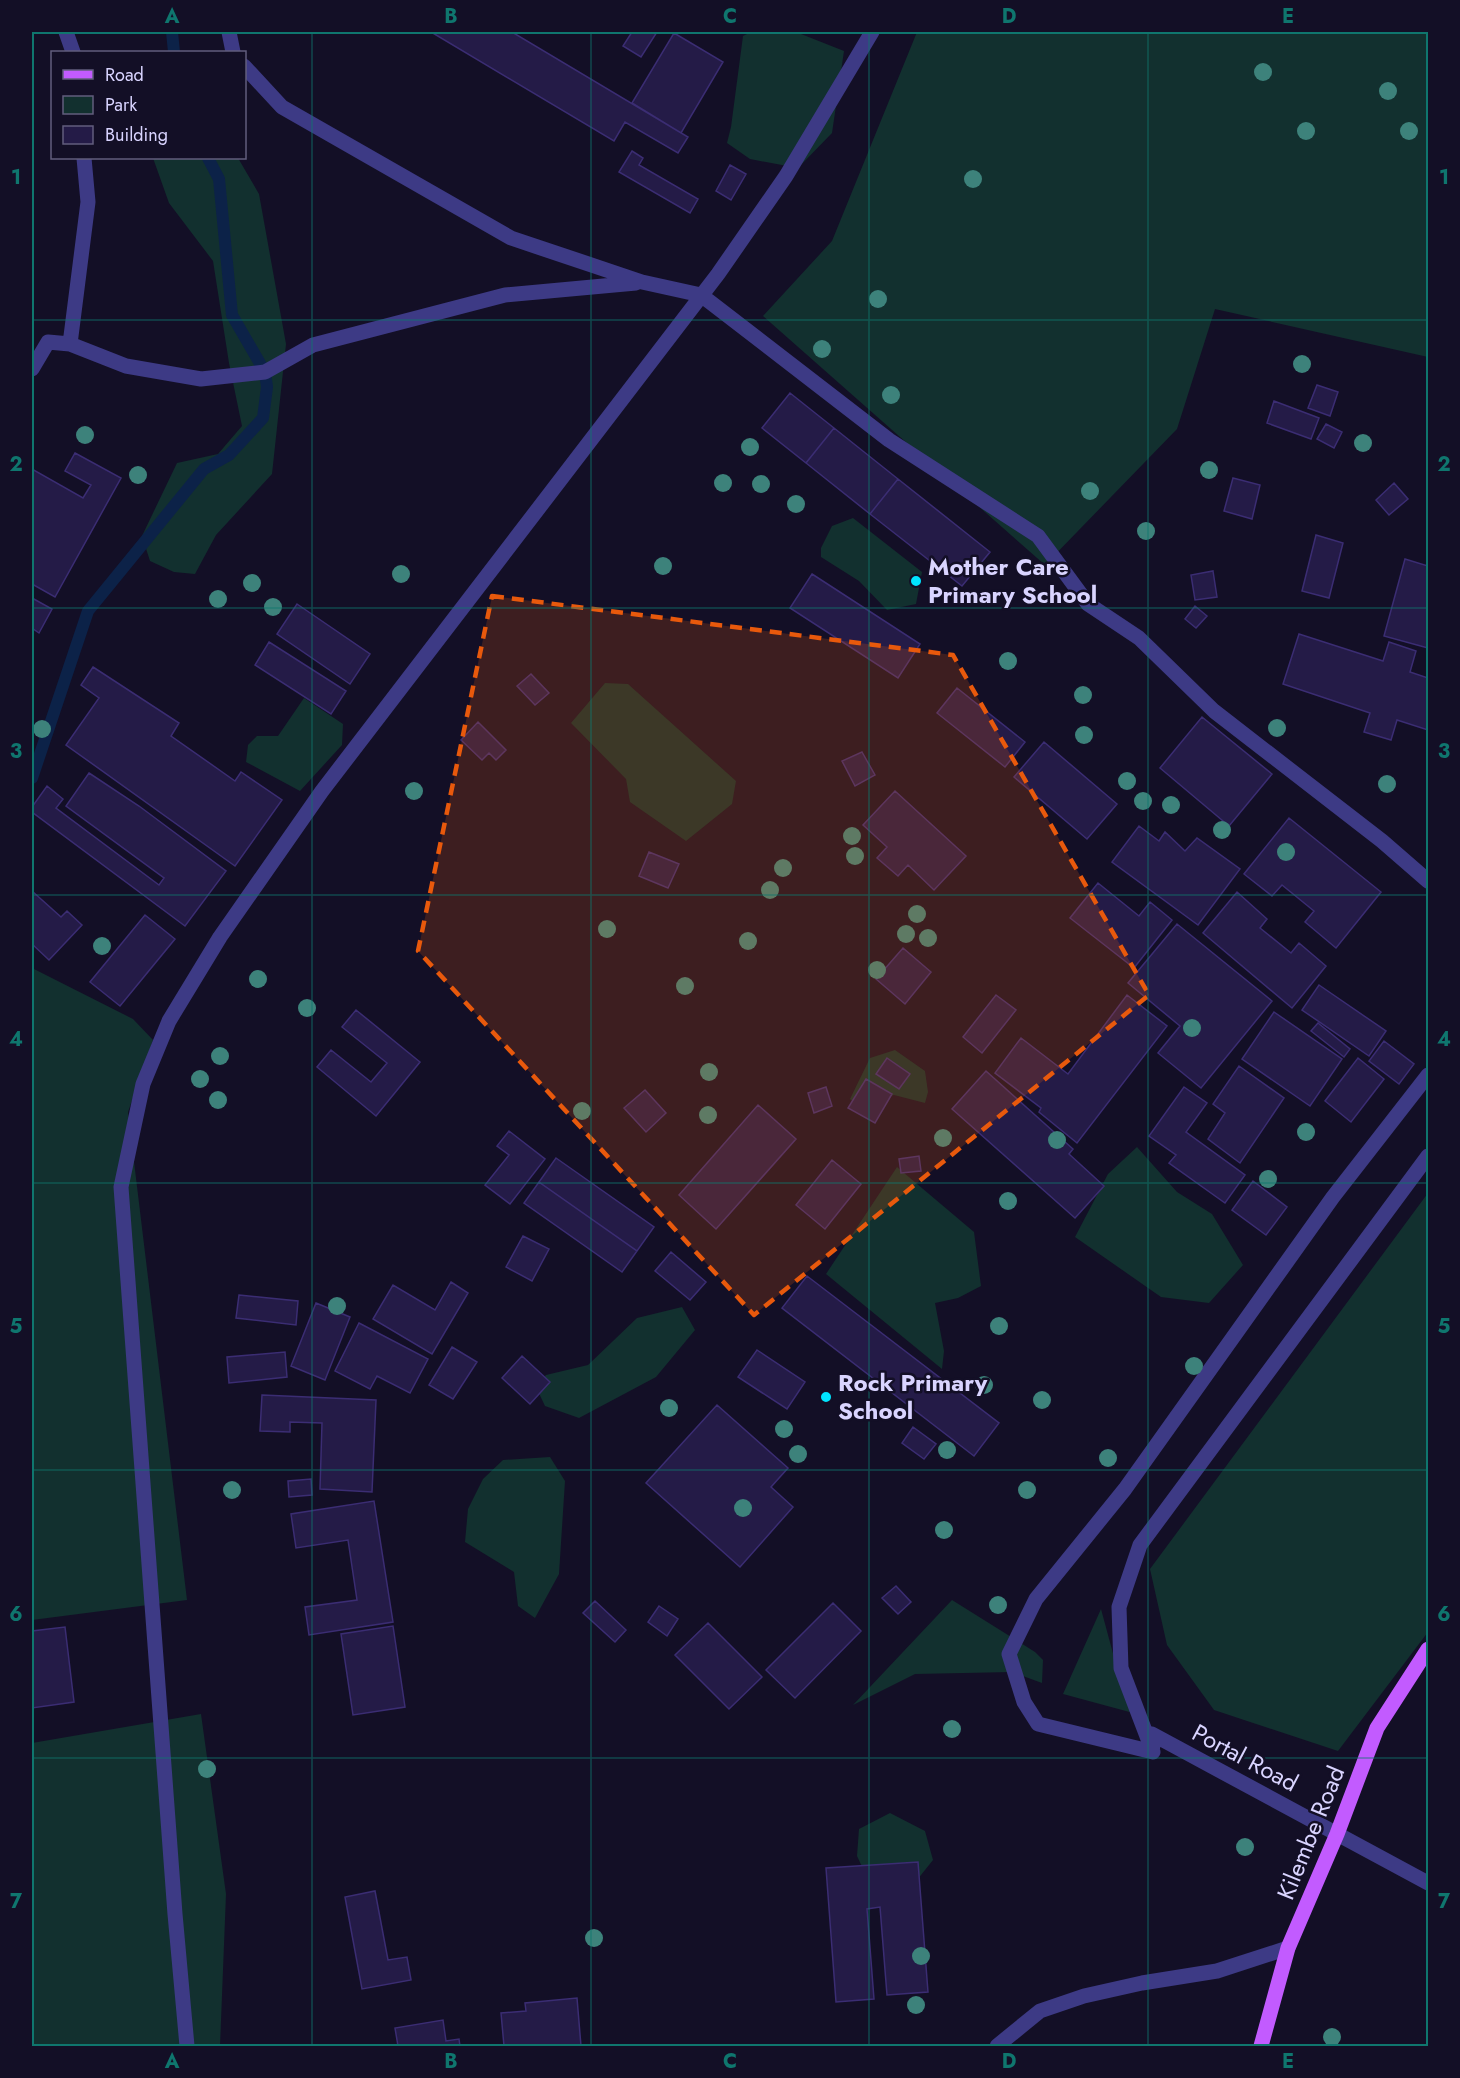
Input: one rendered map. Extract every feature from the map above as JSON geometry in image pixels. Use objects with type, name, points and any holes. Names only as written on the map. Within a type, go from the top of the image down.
[{"type":"main road","name":"Kilembe Road","points":[[1261,2046],[1288,1948],[1337,1834],[1377,1728],[1428,1649]]},
{"type":"street","points":[[66,32],[73,51]]},
{"type":"street","points":[[229,32],[233,51]]},
{"type":"street","points":[[187,2046],[175,1914],[121,1187],[143,1084],[169,1021],[220,937],[322,791],[701,295],[786,176],[872,32]]},
{"type":"street","points":[[246,68],[282,107],[511,238],[642,282],[701,295],[890,440],[1038,536],[1088,604],[1139,638],[1214,711],[1382,841],[1428,881]]},
{"type":"street","points":[[70,344],[88,202],[84,159]]},
{"type":"street","points":[[32,369],[48,342],[70,344],[126,366],[201,379],[265,372],[313,345],[505,295],[642,282]]},
{"type":"street","points":[[1154,1752],[1038,1724],[1024,1702],[1009,1653],[1036,1599],[1125,1489],[1333,1197],[1428,1075]]},
{"type":"street","points":[[1154,1752],[1121,1668],[1119,1607],[1140,1545],[1428,1156]]},
{"type":"street","name":"Portal Road","points":[[1154,1752],[1152,1734],[1428,1883]]},
{"type":"street","points":[[997,2046],[1040,2012],[1084,1996],[1142,1983],[1217,1971],[1288,1948]]},
{"type":"highlighted area","points":[[492,596],[953,655],[1149,995],[754,1315],[418,951]]},
{"type":"green space","points":[[751,32],[796,32],[844,51],[832,133],[798,168],[750,159],[727,143],[743,36]]},
{"type":"green space","points":[[917,32],[1428,32],[1428,357],[1215,309],[1177,429],[1045,565],[763,316],[832,241]]},
{"type":"green space","points":[[153,159],[239,159],[259,194],[286,344],[272,474],[216,535],[195,574],[174,572],[150,561],[142,536],[177,463],[218,454],[242,426],[229,363],[213,261],[169,203]]},
{"type":"green space","points":[[853,518],[922,572],[916,604],[887,610],[859,581],[821,557],[821,548],[832,526]]},
{"type":"green space","points":[[605,683],[628,684],[736,781],[732,804],[686,841],[630,802],[626,779],[571,723]]},
{"type":"green space","points":[[304,698],[343,724],[342,745],[300,791],[246,762],[248,745],[257,736],[278,736]]},
{"type":"green space","points":[[32,968],[133,1019],[153,1040],[128,1112],[187,1600],[32,1620]]},
{"type":"green space","points":[[895,1050],[925,1071],[928,1092],[925,1103],[894,1095],[858,1106],[850,1099],[870,1058]]},
{"type":"green space","points":[[1137,1147],[1177,1192],[1212,1214],[1243,1265],[1209,1303],[1161,1297],[1075,1237],[1108,1174]]},
{"type":"green space","points":[[897,1167],[974,1232],[981,1286],[958,1298],[935,1303],[944,1351],[942,1369],[826,1274]]},
{"type":"green space","points":[[1428,1193],[1428,1632],[1338,1751],[1214,1710],[1167,1645],[1150,1569]]},
{"type":"green space","points":[[682,1307],[695,1330],[656,1377],[579,1418],[545,1406],[536,1387],[546,1375],[588,1365],[637,1318]]},
{"type":"green space","points":[[550,1457],[565,1481],[559,1574],[535,1618],[518,1606],[514,1572],[465,1542],[468,1509],[483,1479],[503,1460]]},
{"type":"green space","points":[[952,1600],[1035,1652],[1043,1660],[1042,1683],[1012,1672],[915,1674],[853,1705]]},
{"type":"green space","points":[[1101,1609],[1121,1683],[1148,1717],[1063,1694]]},
{"type":"green space","points":[[201,1714],[226,1894],[220,2046],[32,2046],[32,1743]]},
{"type":"green space","points":[[890,1813],[925,1831],[933,1860],[917,1880],[865,1873],[857,1856],[859,1829]]},
{"type":"building","points":[[431,32],[512,32],[688,137],[678,153],[625,122],[614,141]]},
{"type":"building","points":[[632,32],[657,32],[641,57],[623,46]]},
{"type":"building","points":[[674,33],[723,62],[681,133],[632,103]]},
{"type":"building","points":[[632,151],[643,158],[639,165],[698,199],[690,213],[619,172]]},
{"type":"building","points":[[730,165],[746,174],[731,200],[716,191]]},
{"type":"building","points":[[1317,385],[1338,392],[1330,416],[1308,408]]},
{"type":"building","points":[[790,393],[834,428],[806,463],[762,428]]},
{"type":"building","points":[[1274,401],[1319,418],[1311,439],[1267,423]]},
{"type":"building","points":[[1326,424],[1342,432],[1334,448],[1317,439]]},
{"type":"building","points":[[834,428],[898,479],[870,514],[806,463]]},
{"type":"building","points":[[75,453],[121,478],[55,597],[32,584],[32,469],[83,498],[91,485],[65,471]]},
{"type":"building","points":[[1233,478],[1260,485],[1252,519],[1224,511]]},
{"type":"building","points":[[898,479],[990,552],[962,586],[870,514]]},
{"type":"building","points":[[1394,483],[1408,499],[1389,515],[1376,500]]},
{"type":"building","points":[[1316,535],[1343,543],[1329,598],[1302,591]]},
{"type":"building","points":[[1405,559],[1428,566],[1428,648],[1384,636]]},
{"type":"building","points":[[1213,571],[1217,597],[1195,600],[1191,575]]},
{"type":"building","points":[[812,574],[920,644],[898,678],[790,608]]},
{"type":"building","points":[[32,598],[52,609],[39,633],[32,628]]},
{"type":"building","points":[[297,604],[370,654],[350,684],[277,634]]},
{"type":"building","points":[[1195,606],[1207,616],[1196,628],[1185,619]]},
{"type":"building","points":[[1299,634],[1383,661],[1389,642],[1416,651],[1410,672],[1428,678],[1428,730],[1397,720],[1391,740],[1364,732],[1370,713],[1283,684]]},
{"type":"building","points":[[269,642],[346,691],[331,714],[255,665]]},
{"type":"building","points":[[93,667],[179,723],[171,736],[235,781],[241,772],[282,800],[235,866],[66,745],[99,698],[81,685]]},
{"type":"building","points":[[531,674],[549,693],[535,705],[517,686]]},
{"type":"building","points":[[957,688],[1025,742],[1005,767],[937,713]]},
{"type":"building","points":[[1202,717],[1272,774],[1229,826],[1160,768]]},
{"type":"building","points":[[478,722],[506,750],[496,760],[489,753],[482,760],[461,740]]},
{"type":"building","points":[[1044,742],[1117,804],[1087,839],[1014,777]]},
{"type":"building","points":[[862,752],[875,775],[855,786],[842,761]]},
{"type":"building","points":[[89,773],[139,806],[226,871],[185,926],[32,812],[32,807],[47,786],[63,799],[56,808],[159,885],[164,878],[66,806]]},
{"type":"building","points":[[895,791],[966,856],[934,890],[908,865],[898,876],[877,858],[887,847],[863,825]]},
{"type":"building","points":[[1289,818],[1381,892],[1336,948],[1305,922],[1314,911],[1282,885],[1272,896],[1244,874]]},
{"type":"building","points":[[1139,826],[1159,841],[1165,832],[1185,851],[1197,838],[1240,869],[1198,925],[1112,862]]},
{"type":"building","points":[[649,852],[679,864],[668,888],[639,876]]},
{"type":"building","points":[[1098,883],[1139,916],[1150,902],[1172,920],[1134,968],[1070,918]]},
{"type":"building","points":[[32,891],[61,917],[67,911],[82,925],[49,960],[32,944]]},
{"type":"building","points":[[1237,892],[1267,919],[1260,928],[1291,953],[1299,943],[1326,966],[1292,1008],[1203,933]]},
{"type":"building","points":[[145,915],[175,939],[120,1006],[90,982]]},
{"type":"building","points":[[1177,924],[1272,1001],[1201,1088],[1158,1053],[1180,1026],[1128,983]]},
{"type":"building","points":[[903,948],[931,972],[905,1004],[876,979]]},
{"type":"building","points":[[1319,985],[1386,1031],[1369,1056],[1302,1010]]},
{"type":"building","points":[[996,995],[1016,1010],[982,1053],[963,1037]]},
{"type":"building","points":[[1127,995],[1167,1026],[1077,1143],[1039,1112],[1041,1108],[995,1073],[1021,1038],[1068,1074]]},
{"type":"building","points":[[356,1010],[420,1062],[376,1116],[317,1067],[331,1050],[371,1082],[387,1063],[342,1027]]},
{"type":"building","points":[[1274,1012],[1342,1059],[1310,1106],[1242,1059]]},
{"type":"building","points":[[1318,1023],[1350,1049],[1344,1057],[1311,1031]]},
{"type":"building","points":[[1384,1041],[1414,1064],[1399,1084],[1369,1061]]},
{"type":"building","points":[[887,1058],[910,1074],[899,1089],[876,1074]]},
{"type":"building","points":[[1358,1058],[1384,1079],[1351,1122],[1325,1101]]},
{"type":"building","points":[[1239,1066],[1284,1098],[1240,1163],[1208,1139],[1225,1113],[1213,1104]]},
{"type":"building","points":[[986,1071],[1073,1149],[1069,1154],[1104,1186],[1075,1218],[952,1109]]},
{"type":"building","points":[[866,1079],[892,1094],[875,1123],[848,1108]]},
{"type":"building","points":[[826,1087],[832,1106],[814,1113],[808,1093]]},
{"type":"building","points":[[1184,1087],[1207,1103],[1186,1132],[1245,1175],[1225,1203],[1169,1163],[1176,1155],[1149,1136]]},
{"type":"building","points":[[645,1090],[666,1113],[646,1132],[624,1108]]},
{"type":"building","points":[[758,1105],[796,1139],[716,1229],[679,1195]]},
{"type":"building","points":[[509,1131],[545,1159],[510,1204],[485,1185],[509,1155],[497,1146]]},
{"type":"building","points":[[919,1156],[921,1171],[901,1173],[899,1159]]},
{"type":"building","points":[[556,1158],[654,1227],[637,1251],[539,1182]]},
{"type":"building","points":[[832,1160],[861,1184],[825,1229],[796,1205]]},
{"type":"building","points":[[1253,1181],[1287,1207],[1266,1235],[1232,1210]]},
{"type":"building","points":[[539,1182],[637,1251],[622,1272],[524,1203]]},
{"type":"building","points":[[523,1236],[549,1249],[532,1281],[506,1267]]},
{"type":"building","points":[[671,1252],[706,1282],[690,1300],[655,1271]]},
{"type":"building","points":[[807,1276],[999,1423],[974,1456],[782,1308]]},
{"type":"building","points":[[451,1282],[468,1293],[432,1354],[373,1319],[393,1285],[435,1310]]},
{"type":"building","points":[[239,1295],[298,1301],[296,1325],[236,1318]]},
{"type":"building","points":[[316,1303],[350,1317],[325,1380],[291,1366]]},
{"type":"building","points":[[359,1323],[428,1359],[410,1393],[377,1376],[370,1389],[335,1371]]},
{"type":"building","points":[[452,1347],[477,1362],[453,1399],[429,1385]]},
{"type":"building","points":[[757,1350],[805,1382],[787,1409],[738,1377]]},
{"type":"building","points":[[285,1352],[287,1377],[229,1383],[227,1357]]},
{"type":"building","points":[[522,1356],[550,1382],[530,1404],[502,1378]]},
{"type":"building","points":[[262,1395],[376,1400],[372,1492],[320,1489],[322,1423],[290,1422],[290,1432],[260,1431]]},
{"type":"building","points":[[717,1405],[788,1468],[771,1487],[793,1507],[740,1567],[646,1483]]},
{"type":"building","points":[[913,1427],[936,1444],[924,1459],[902,1443]]},
{"type":"building","points":[[311,1479],[312,1495],[289,1497],[288,1481]]},
{"type":"building","points":[[374,1501],[393,1622],[309,1635],[305,1607],[357,1600],[348,1540],[296,1548],[291,1514]]},
{"type":"building","points":[[896,1586],[911,1602],[898,1614],[882,1598]]},
{"type":"building","points":[[595,1601],[626,1630],[615,1642],[583,1613]]},
{"type":"building","points":[[833,1603],[861,1631],[795,1698],[766,1670]]},
{"type":"building","points":[[659,1606],[678,1619],[667,1636],[648,1622]]},
{"type":"building","points":[[708,1623],[762,1677],[729,1709],[675,1655]]},
{"type":"building","points":[[393,1626],[405,1707],[353,1715],[341,1634]]},
{"type":"building","points":[[65,1627],[74,1702],[32,1708],[32,1631]]},
{"type":"building","points":[[918,1862],[928,1992],[887,1995],[880,1907],[867,1909],[874,1999],[836,2002],[826,1868]]},
{"type":"building","points":[[375,1891],[388,1960],[407,1957],[411,1980],[362,1989],[345,1897]]},
{"type":"building","points":[[577,1998],[581,2046],[504,2046],[501,2013],[526,2011],[525,2003]]},
{"type":"building","points":[[443,2020],[446,2041],[459,2039],[460,2046],[398,2046],[395,2028]]},
{"type":"waterway","points":[[172,32],[174,51]]},
{"type":"waterway","points":[[32,778],[88,611],[204,469],[229,455],[263,418],[267,387],[265,372],[232,315],[219,179],[209,159]]},
{"type":"place","name":"Mother Care Primary School","points":[[916,581]]},
{"type":"place","name":"Rock Primary School","points":[[826,1397]]}]
